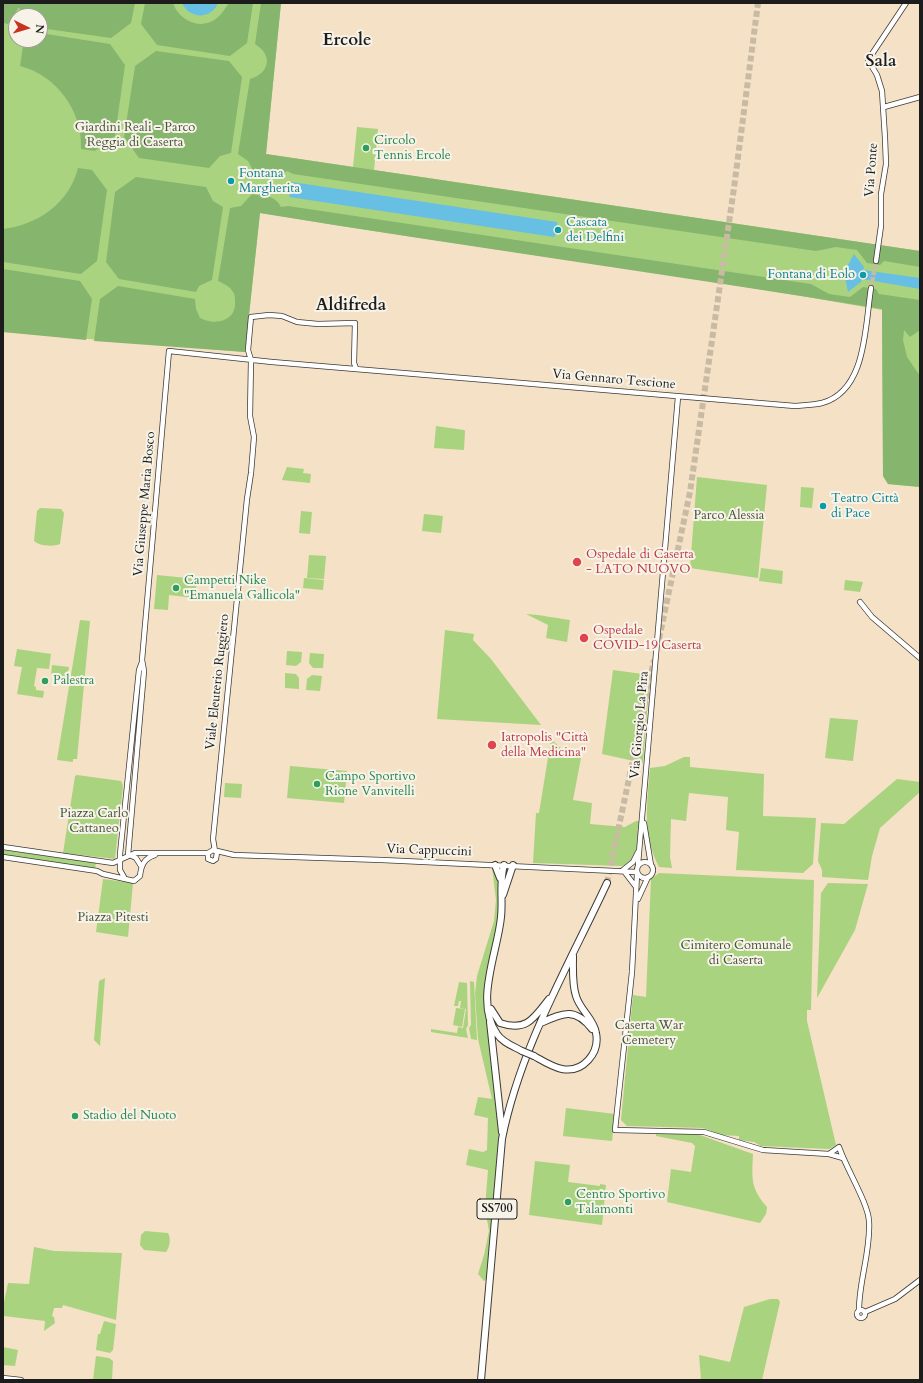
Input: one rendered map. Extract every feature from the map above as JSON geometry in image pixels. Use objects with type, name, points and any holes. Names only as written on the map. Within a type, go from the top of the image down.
[{"type":"highway","points":[[495,865],[501,880]]},
{"type":"highway","points":[[504,865],[501,880],[501,918],[487,983],[491,1023],[497,1034],[507,1043],[556,1068],[573,1069],[588,1061],[594,1052],[597,1042],[594,1025],[580,1006],[575,994],[573,955]]},
{"type":"highway","points":[[502,903],[508,877],[513,865]]},
{"type":"highway","name":"SS700","points":[[481,1380],[502,1139],[509,1104],[520,1071],[555,991],[607,883]]},
{"type":"highway","points":[[488,1004],[500,1023],[515,1027],[525,1025],[540,1010],[555,991]]},
{"type":"highway","points":[[541,1023],[559,1015],[572,1014],[586,1021],[592,1029],[597,1042]]},
{"type":"highway","points":[[490,1015],[490,1032],[502,1139]]},
{"type":"street","name":"Via Ponte","points":[[876,261],[881,226],[881,194],[886,164],[884,106],[877,75],[868,60],[906,3]]},
{"type":"street","points":[[884,106],[920,97]]},
{"type":"street","name":"Via Gennaro Tescione","points":[[169,351],[272,362],[795,406],[824,403],[844,389],[854,376],[860,363],[871,288]]},
{"type":"street","name":"Viale Eleuterio Ruggiero","points":[[208,854],[213,839],[246,499],[249,493],[254,437],[250,416],[251,360],[248,350],[250,317],[269,315],[282,316],[297,322],[318,324],[355,322],[354,363],[356,368]]},
{"type":"street","name":"Via Giuseppe Maria Bosco","points":[[120,860],[141,671],[169,351]]},
{"type":"street","name":"Via Giorgio La Pira","points":[[637,865],[640,847],[673,471],[678,397]]},
{"type":"street","points":[[860,602],[872,616],[920,658]]},
{"type":"street","name":"Via Giuseppe Maria Bosco","points":[[128,855],[141,671]]},
{"type":"street","name":"Via Giorgio La Pira","points":[[643,813],[647,848],[651,864]]},
{"type":"street","name":"Viale Eleuterio Ruggiero","points":[[213,839],[216,854]]},
{"type":"street","name":"Via Giorgio La Pira","points":[[623,870],[633,862],[640,847]]},
{"type":"street","points":[[3,848],[113,863],[135,852],[216,854],[213,861],[208,854]]},
{"type":"street","points":[[3,857],[98,872],[134,880],[140,876],[141,866],[147,858],[162,853]]},
{"type":"street","name":"Via Cappuccini","points":[[216,854],[513,865],[623,870],[637,873]]},
{"type":"street","points":[[128,855],[136,858],[141,866]]},
{"type":"street","points":[[120,860],[120,870],[124,877]]},
{"type":"street","points":[[98,861],[98,872]]},
{"type":"street","points":[[636,902],[648,877],[654,871],[651,864],[644,862],[637,865],[632,972],[616,1130],[704,1132],[762,1150],[829,1154],[843,1158]]},
{"type":"street","name":"Via Cappuccini","points":[[623,870],[637,865]]},
{"type":"street","points":[[623,870],[637,889]]},
{"type":"street","points":[[637,873],[648,877]]},
{"type":"street","points":[[829,1154],[839,1147],[866,1208],[869,1221],[869,1237],[859,1298],[859,1310],[856,1314],[859,1318],[864,1316],[864,1312]]},
{"type":"street","points":[[859,1310],[864,1312],[895,1299],[920,1280]]},
{"type":"street","points":[[3,1378],[21,1380]]},
{"type":"green space","name":"Giardini Reali - Parco Reggia di Caserta","points":[[3,3],[281,3],[266,154],[353,167],[357,127],[378,129],[374,170],[920,251],[920,487],[888,484],[883,476],[882,310],[649,272],[260,213],[245,352],[3,332]]},
{"type":"green space","points":[[3,3],[135,3],[131,23],[111,38],[48,29],[48,8],[8,8],[8,24],[3,23]]},
{"type":"green space","points":[[145,3],[173,3],[180,15],[185,19],[198,24],[204,24],[217,18],[229,3],[253,3],[247,43],[230,56],[157,45],[141,24]]},
{"type":"green space","points":[[261,3],[281,3],[266,154],[920,251],[920,267],[884,261],[880,265],[867,263],[857,250],[836,247],[816,251],[293,174],[287,171],[275,177],[255,174],[248,161],[238,154],[250,79],[262,73],[267,63],[265,53],[255,44]]},
{"type":"green space","points":[[48,34],[110,44],[125,65],[115,136],[95,151],[81,149],[77,121],[72,108],[65,97],[56,86],[45,77],[20,66],[23,48],[48,48]]},
{"type":"green space","points":[[156,51],[229,61],[242,77],[231,153],[220,156],[209,168],[139,158],[124,137],[135,66]]},
{"type":"green space","points":[[78,168],[92,170],[107,190],[97,261],[81,274],[3,262],[3,229],[28,223],[50,210],[67,192],[74,181]]},
{"type":"green space","points":[[136,177],[206,187],[213,201],[223,207],[212,280],[199,286],[196,292],[119,279],[106,262],[115,192]]},
{"type":"green space","points":[[252,194],[272,198],[281,207],[288,206],[811,284],[829,294],[850,297],[863,287],[876,289],[879,294],[920,300],[920,330],[910,337],[904,330],[903,340],[907,357],[920,376],[920,487],[888,484],[883,476],[882,309],[260,213],[245,352],[94,341],[100,299],[118,286],[195,299],[196,309],[200,318],[212,322],[224,320],[229,317],[235,308],[235,295],[229,287],[218,281],[230,208],[241,206]]},
{"type":"green space","points":[[3,269],[80,281],[92,299],[86,340],[3,332]]},
{"type":"green space","points":[[436,426],[464,430],[464,450],[434,448]]},
{"type":"green space","points":[[287,467],[304,469],[303,473],[311,474],[310,483],[282,480]]},
{"type":"green space","name":"Parco Alessia","points":[[697,477],[767,485],[758,578],[690,568]]},
{"type":"green space","points":[[801,487],[814,488],[812,508],[800,507]]},
{"type":"green space","points":[[40,508],[61,509],[64,513],[60,544],[46,546],[34,541],[37,511]]},
{"type":"green space","points":[[301,511],[312,512],[310,534],[299,533]]},
{"type":"green space","points":[[424,514],[443,516],[441,533],[422,531]]},
{"type":"green space","points":[[309,555],[326,556],[324,579],[307,578]]},
{"type":"green space","points":[[761,568],[783,571],[782,584],[759,581]]},
{"type":"green space","name":"Campetti Nike \"Emanuela Gallicola\"","points":[[157,575],[197,579],[195,598],[169,595],[168,610],[154,609]]},
{"type":"green space","points":[[304,578],[324,580],[323,590],[303,588]]},
{"type":"green space","points":[[845,580],[863,582],[860,592],[844,590]]},
{"type":"green space","points":[[526,614],[570,620],[567,642],[546,638],[548,625]]},
{"type":"green space","points":[[80,620],[90,621],[77,759],[73,759],[73,762],[57,760]]},
{"type":"green space","points":[[445,630],[474,634],[473,640],[491,659],[541,725],[437,719]]},
{"type":"green space","points":[[17,649],[51,654],[49,669],[37,668],[34,686],[36,687],[36,690],[44,691],[43,698],[17,694],[22,667],[14,666]]},
{"type":"green space","points":[[287,651],[302,652],[301,662],[296,666],[286,665]]},
{"type":"green space","points":[[310,653],[324,654],[323,668],[313,668],[309,663]]},
{"type":"green space","points":[[52,665],[69,667],[67,678],[51,676]]},
{"type":"green space","points":[[613,670],[650,675],[643,763],[602,754]]},
{"type":"green space","points":[[285,673],[296,674],[299,678],[299,689],[285,688]]},
{"type":"green space","points":[[312,675],[322,676],[320,691],[306,690],[307,679]]},
{"type":"green space","points":[[830,718],[858,720],[853,761],[825,758]]},
{"type":"green space","points":[[551,739],[567,754],[581,758],[573,800],[592,803],[590,824],[625,827],[636,821],[640,821],[637,847],[632,859],[628,863],[622,866],[533,863],[536,813],[539,813]]},
{"type":"green space","points":[[684,757],[690,757],[690,767],[764,774],[763,816],[816,818],[813,864],[803,873],[736,870],[739,832],[726,830],[728,797],[689,793],[686,821],[671,819],[670,857],[672,868],[659,867],[650,843],[648,831],[647,807],[650,768],[665,766]]},
{"type":"green space","name":"Campo Sportivo Rione Vanvitelli","points":[[290,766],[347,771],[344,803],[287,798]]},
{"type":"green space","name":"Piazza Carlo Cattaneo","points":[[77,775],[121,781],[123,786],[115,859],[63,853],[75,776]]},
{"type":"green space","points":[[897,779],[920,782],[920,792],[880,828],[872,856],[868,880],[822,877],[822,870],[818,861],[821,823],[844,824]]},
{"type":"green space","points":[[225,783],[242,784],[241,798],[224,797]]},
{"type":"green space","points":[[3,850],[96,863],[95,869],[3,855]]},
{"type":"green space","points":[[492,867],[497,877],[499,909],[484,996],[499,1126],[497,1183],[487,1279],[484,1281],[478,1274],[489,1231],[485,1208],[488,1170],[466,1165],[469,1149],[483,1152],[487,1150],[488,1118],[474,1115],[478,1097],[492,1099],[478,1039],[475,994],[477,976],[494,921],[496,900]]},
{"type":"green space","name":"Cimitero Comunale di Caserta","points":[[659,873],[814,880],[811,1010],[807,1010],[807,1021],[836,1145],[829,1149],[761,1146],[754,1142],[739,1140],[739,1136],[722,1135],[703,1128],[627,1126],[621,1120],[633,995],[646,997],[651,879]]},
{"type":"green space","name":"Piazza Pitesti","points":[[103,879],[133,883],[128,937],[96,932]]},
{"type":"green space","points":[[828,883],[868,884],[855,930],[817,998],[821,893]]},
{"type":"green space","points":[[105,978],[100,1046],[94,1040],[99,981]]},
{"type":"green space","points":[[470,981],[474,982],[477,1040],[471,1039],[469,1028],[471,1025]]},
{"type":"green space","points":[[459,982],[467,983],[468,1025],[466,1029],[468,1038],[431,1032],[431,1029],[457,1033],[458,1027],[463,1028],[466,1009],[460,1008],[461,1001],[459,1001],[458,1006],[454,1006]]},
{"type":"green space","points":[[456,1008],[465,1009],[462,1027],[453,1025]]},
{"type":"green space","points":[[566,1108],[615,1114],[612,1141],[563,1136]]},
{"type":"green space","points":[[656,1133],[697,1134],[753,1154],[753,1182],[761,1200],[767,1207],[766,1214],[760,1223],[667,1202],[671,1169],[691,1172],[695,1146],[692,1143],[656,1136]]},
{"type":"green space","name":"Centro Sportivo Talamonti","points":[[535,1161],[570,1165],[568,1182],[600,1186],[600,1184],[606,1185],[602,1225],[529,1215]]},
{"type":"green space","points":[[145,1231],[168,1233],[170,1242],[166,1252],[144,1250],[140,1245],[141,1235]]},
{"type":"green space","points":[[34,1247],[54,1251],[122,1253],[116,1320],[63,1305],[62,1308],[54,1308],[52,1316],[54,1317],[55,1323],[44,1331],[45,1321],[4,1316],[3,1318],[3,1307],[8,1283],[29,1284]]},
{"type":"green space","points":[[770,1299],[778,1299],[780,1302],[762,1380],[701,1380],[699,1355],[730,1362],[744,1307]]},
{"type":"green space","points":[[104,1321],[116,1324],[113,1350],[110,1353],[96,1350],[98,1334],[100,1334]]},
{"type":"green space","points":[[3,1347],[18,1350],[15,1366],[3,1365]]},
{"type":"green space","points":[[96,1356],[109,1358],[113,1361],[112,1380],[93,1380]]},
{"type":"water","points":[[182,3],[218,3],[215,9],[205,15],[195,15],[185,8]]},
{"type":"water","points":[[292,182],[557,222],[558,230],[554,237],[289,197],[290,194],[285,189],[291,185]]},
{"type":"water","points":[[854,254],[864,267],[863,270],[920,278],[920,289],[862,279],[861,282],[848,292],[844,272]]},
{"type":"tunnel","points":[[659,639],[690,492],[734,188],[758,3]]},
{"type":"tunnel","points":[[871,288],[876,261]]},
{"type":"tunnel","points":[[607,883],[654,660]]},
{"type":"place","name":"Circolo Tennis Ercole","points":[[366,148]]},
{"type":"place","name":"Fontana Margherita","points":[[231,181]]},
{"type":"place","name":"Cascata dei Delfini","points":[[558,230]]},
{"type":"place","name":"Fontana di Eolo","points":[[863,275]]},
{"type":"place","name":"Teatro Città di Pace","points":[[823,506]]},
{"type":"place","name":"Ospedale di Caserta - LATO NUOVO","points":[[577,562]]},
{"type":"place","name":"Campetti Nike \"Emanuela Gallicola\"","points":[[176,588]]},
{"type":"place","name":"Ospedale COVID-19 Caserta","points":[[584,638]]},
{"type":"place","name":"Palestra","points":[[45,681]]},
{"type":"place","name":"Iatropolis \"Città della Medicina\"","points":[[492,745]]},
{"type":"place","name":"Campo Sportivo Rione Vanvitelli","points":[[317,784]]},
{"type":"place","name":"Stadio del Nuoto","points":[[75,1116]]},
{"type":"place","name":"Centro Sportivo Talamonti","points":[[568,1202]]},
{"type":"district","name":"Ercole","points":[[347,41]]},
{"type":"district","name":"Sala","points":[[881,62]]},
{"type":"district","name":"Aldifreda","points":[[351,306]]},
{"type":"park label","name":"Caserta War Cemetery","points":[[649,1034]]}]
